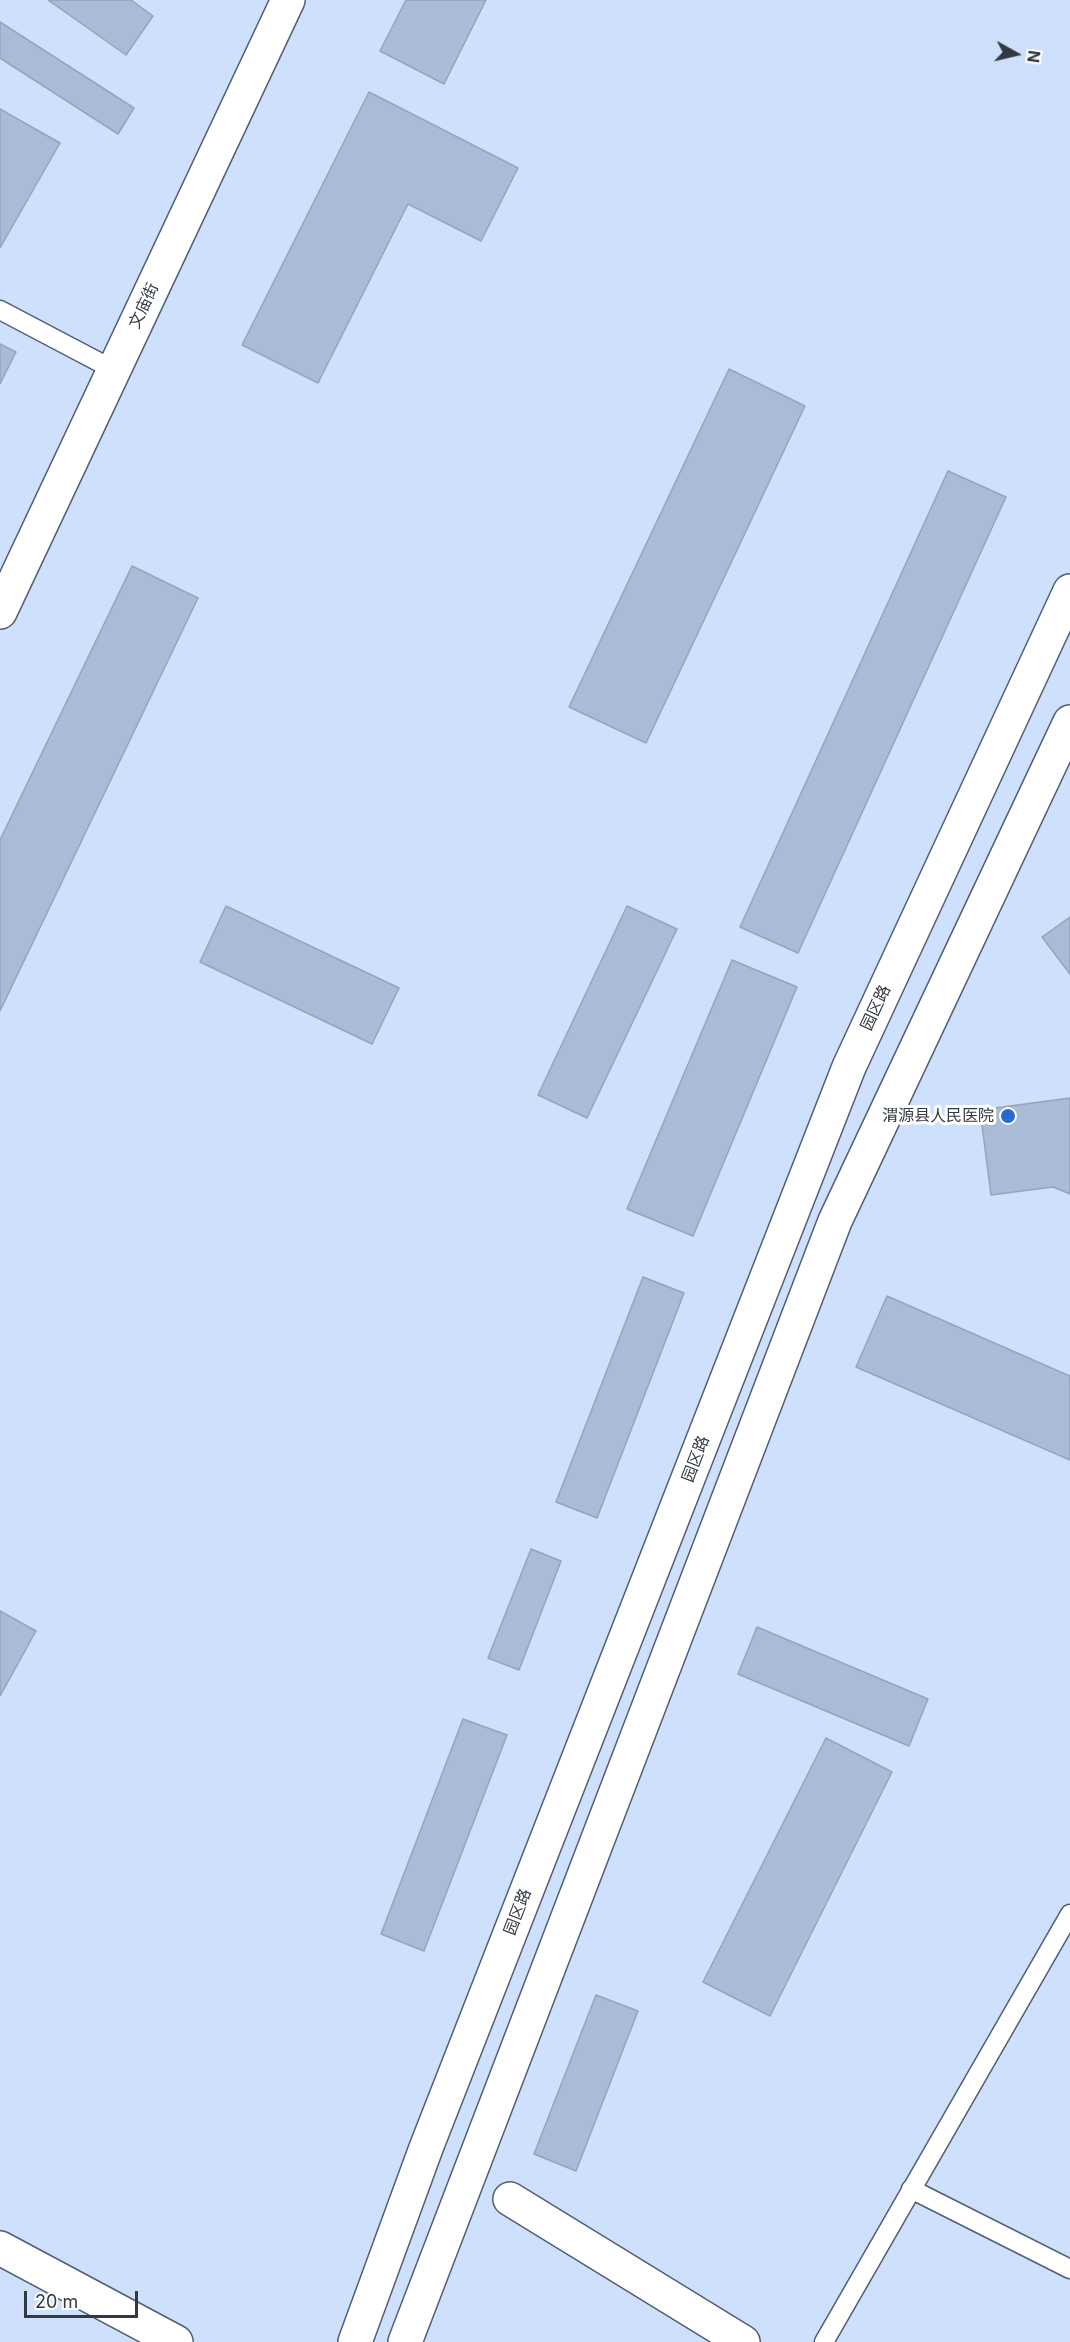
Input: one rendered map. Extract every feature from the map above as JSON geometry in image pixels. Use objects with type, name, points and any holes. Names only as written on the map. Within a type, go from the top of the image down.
[{"type":"main road","name":"文庙街","points":[[0,612],[288,0]]},
{"type":"main road","name":"园区路","points":[[355,2342],[426,2148],[849,1067],[1070,591]]},
{"type":"main road","points":[[405,2342],[835,1221],[1070,722]]},
{"type":"main road","points":[[510,2199],[743,2342]]},
{"type":"main road","points":[[0,2248],[176,2342]]},
{"type":"lane","points":[[0,310],[114,370]]},
{"type":"lane","points":[[824,2342],[1070,1914]]},
{"type":"lane","points":[[911,2189],[1070,2269]]},
{"type":"building","points":[[48,0],[131,0],[153,16],[126,55]]},
{"type":"building","points":[[406,0],[486,0],[444,84],[380,51]]},
{"type":"building","points":[[0,22],[134,108],[118,134],[0,58]]},
{"type":"building","points":[[369,92],[518,168],[481,241],[408,204],[318,383],[242,345]]},
{"type":"building","points":[[0,109],[60,143],[0,248]]},
{"type":"building","points":[[0,344],[16,352],[0,384]]},
{"type":"building","points":[[729,369],[805,406],[646,743],[569,707]]},
{"type":"building","points":[[948,471],[1006,497],[798,953],[740,927]]},
{"type":"building","points":[[132,566],[198,598],[0,1011],[0,840]]},
{"type":"building","points":[[226,906],[399,988],[372,1044],[200,962]]},
{"type":"building","points":[[627,906],[677,929],[587,1118],[538,1095]]},
{"type":"building","points":[[1070,917],[1070,974],[1042,937]]},
{"type":"building","points":[[732,960],[797,987],[693,1236],[627,1209]]},
{"type":"building","points":[[1070,1098],[1070,1194],[1053,1187],[991,1195],[980,1110]]},
{"type":"building","points":[[643,1277],[684,1293],[597,1518],[556,1502]]},
{"type":"building","points":[[887,1296],[1070,1376],[1070,1460],[856,1367]]},
{"type":"building","points":[[531,1549],[561,1561],[519,1670],[488,1658]]},
{"type":"building","points":[[0,1611],[36,1631],[0,1696]]},
{"type":"building","points":[[757,1627],[928,1699],[909,1746],[738,1674]]},
{"type":"building","points":[[463,1719],[507,1735],[424,1951],[381,1934]]},
{"type":"building","points":[[826,1738],[892,1772],[770,2016],[703,1982]]},
{"type":"building","points":[[596,1995],[638,2011],[576,2171],[534,2154]]},
{"type":"place","name":"渭源县人民医院","points":[[1008,1116]]}]
